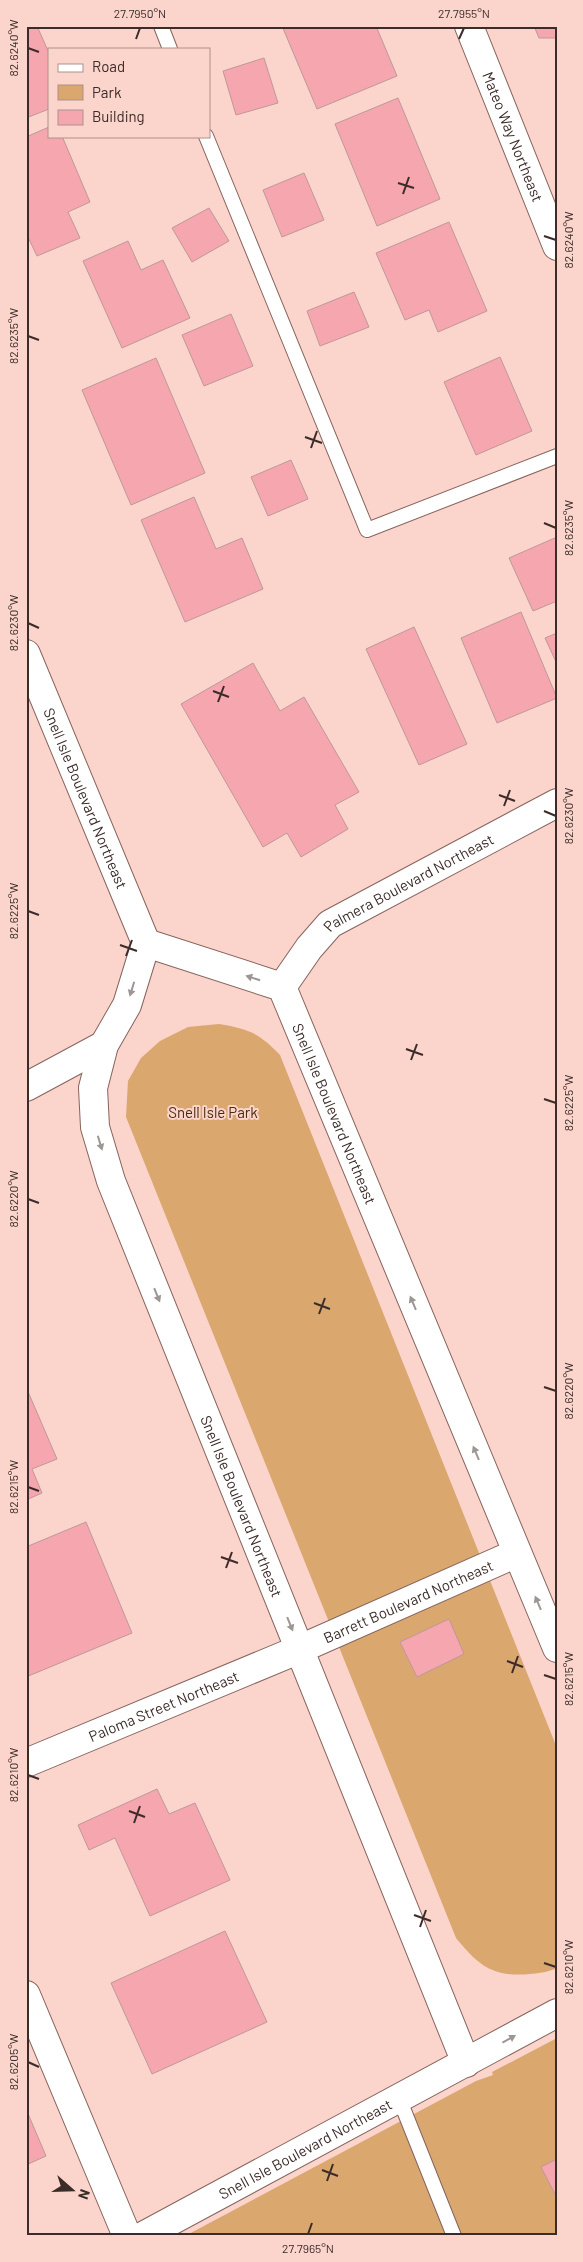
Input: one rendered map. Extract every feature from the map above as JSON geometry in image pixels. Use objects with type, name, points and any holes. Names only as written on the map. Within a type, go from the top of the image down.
[{"type":"street","name":"Mateo Way Northeast","points":[[469,26],[557,246]]},
{"type":"street","name":"Snell Isle Boulevard Northeast","points":[[26,654],[146,943],[127,1005],[104,1045],[92,1088],[95,1127],[111,1181],[466,2063]]},
{"type":"street","name":"Palmera Boulevard Northeast","points":[[282,987],[309,948],[330,924],[557,803]]},
{"type":"street","points":[[146,943],[282,987]]},
{"type":"street","name":"Snell Isle Boulevard Northeast","points":[[282,987],[557,1648]]},
{"type":"street","points":[[26,1086],[104,1045]]},
{"type":"street","name":"Barrett Boulevard Northeast","points":[[300,1649],[517,1553]]},
{"type":"street","name":"Paloma Street Northeast","points":[[26,1763],[300,1649]]},
{"type":"street","points":[[26,1995],[127,2236]]},
{"type":"street","name":"Snell Isle Boulevard Northeast","points":[[143,2236],[557,2013]]},
{"type":"lane","points":[[161,26],[170,48]]},
{"type":"lane","points":[[207,138],[368,530],[557,456]]},
{"type":"lane","points":[[399,2098],[453,2235]]},
{"type":"green space","name":"Snell Isle Park","points":[[219,1024],[253,1033],[280,1055],[557,1748],[557,1968],[535,1974],[517,1975],[501,1973],[478,1961],[456,1938],[126,1117],[128,1081],[141,1058],[160,1041],[188,1027]]},
{"type":"green space","points":[[557,2038],[557,2236],[185,2236],[476,2081],[493,2075],[492,2072]]},
{"type":"building","points":[[26,26],[37,26],[48,51],[48,109],[26,118]]},
{"type":"building","points":[[282,26],[376,26],[397,76],[317,109]]},
{"type":"building","points":[[534,26],[557,26],[557,38],[539,38]]},
{"type":"building","points":[[264,58],[278,103],[236,115],[223,71]]},
{"type":"building","points":[[398,98],[440,199],[377,226],[335,124]]},
{"type":"building","points":[[48,127],[48,138],[63,138],[90,202],[68,212],[80,238],[37,256],[26,233],[26,137]]},
{"type":"building","points":[[304,173],[324,220],[282,237],[263,190]]},
{"type":"building","points":[[209,208],[229,241],[192,262],[172,228]]},
{"type":"building","points":[[449,222],[487,311],[438,332],[429,310],[405,320],[376,253]]},
{"type":"building","points":[[128,241],[141,270],[163,260],[190,318],[122,348],[83,261]]},
{"type":"building","points":[[354,292],[369,327],[320,346],[307,311]]},
{"type":"building","points":[[231,314],[253,366],[204,386],[182,335]]},
{"type":"building","points":[[500,357],[532,431],[476,455],[444,382]]},
{"type":"building","points":[[156,358],[205,473],[131,505],[82,390]]},
{"type":"building","points":[[291,460],[308,499],[268,516],[251,477]]},
{"type":"building","points":[[194,497],[216,549],[242,538],[263,589],[185,622],[141,520]]},
{"type":"building","points":[[557,537],[557,601],[533,611],[509,558]]},
{"type":"building","points":[[521,612],[557,698],[497,723],[461,638]]},
{"type":"building","points":[[414,627],[467,744],[419,765],[366,649]]},
{"type":"building","points":[[557,633],[557,664],[545,638]]},
{"type":"building","points":[[253,663],[280,711],[304,697],[359,792],[335,805],[348,829],[301,857],[287,833],[263,847],[181,704]]},
{"type":"building","points":[[26,1387],[57,1459],[32,1469],[42,1493],[26,1500]]},
{"type":"building","points":[[86,1522],[132,1633],[26,1677],[26,1547]]},
{"type":"building","points":[[449,1619],[464,1654],[417,1677],[400,1642]]},
{"type":"building","points":[[157,1789],[169,1814],[195,1803],[230,1880],[150,1916],[115,1838],[89,1850],[78,1825]]},
{"type":"building","points":[[225,1931],[267,2022],[152,2074],[111,1983]]},
{"type":"building","points":[[26,2109],[46,2156],[26,2165]]},
{"type":"building","points":[[557,2159],[557,2198],[541,2167]]}]
